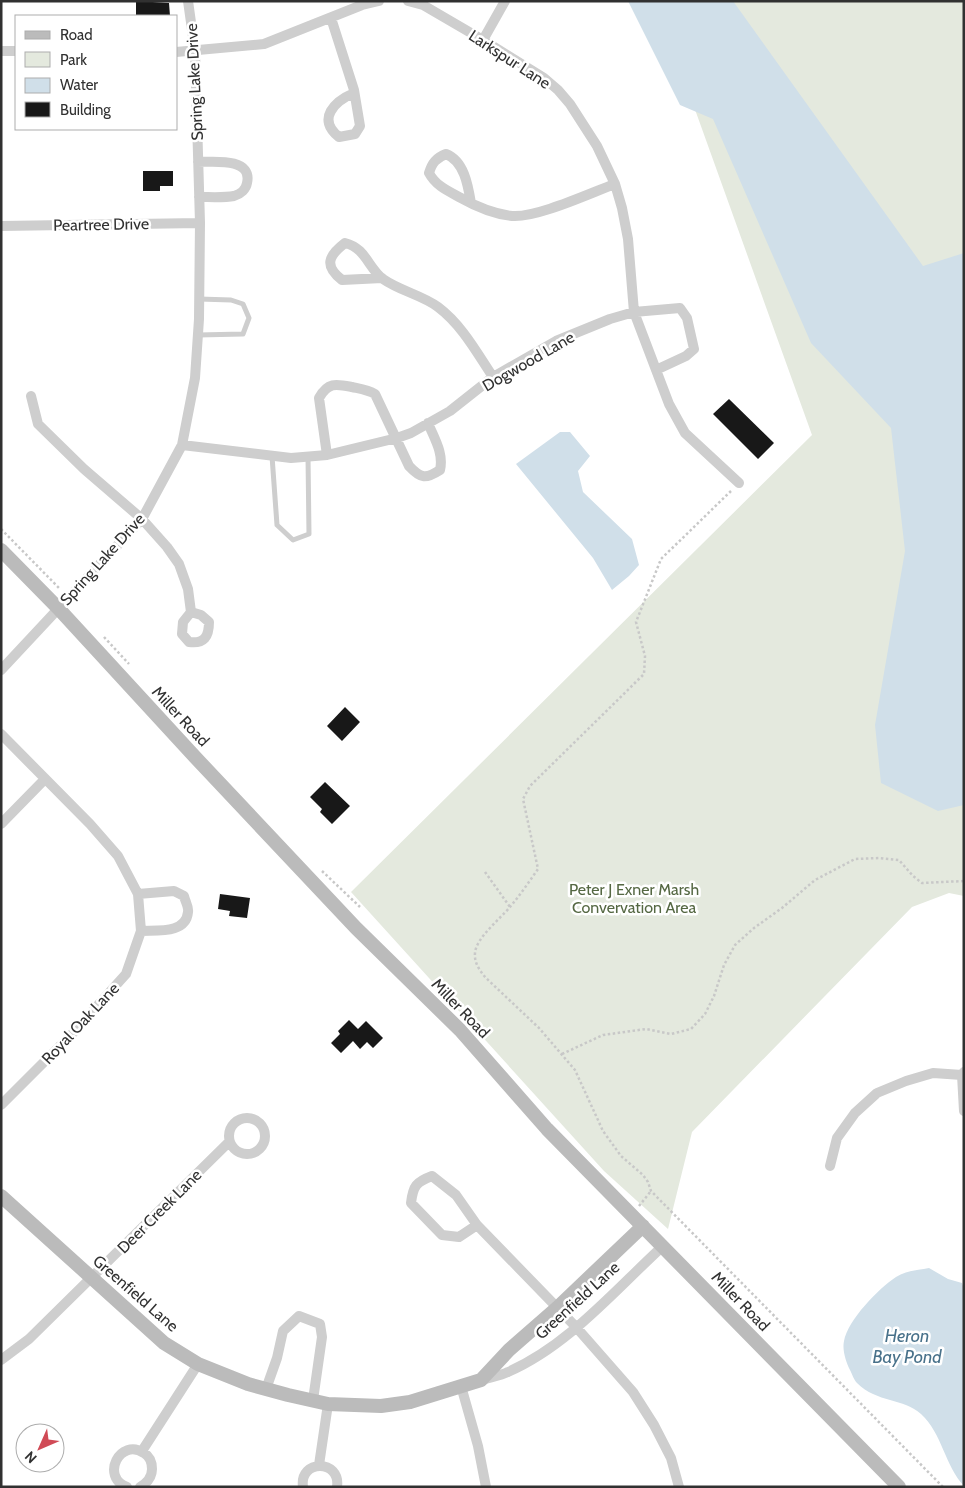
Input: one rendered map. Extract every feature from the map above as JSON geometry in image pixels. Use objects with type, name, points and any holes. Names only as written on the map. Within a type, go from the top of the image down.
[{"type":"street","name":"Spring Lake Drive","points":[[1,670],[142,519],[182,445],[195,378],[199,299],[200,223],[195,51],[188,1]]},
{"type":"street","points":[[178,52],[264,44],[362,5],[379,1]]},
{"type":"street","name":"Larkspur Lane","points":[[408,1],[423,5],[544,78],[570,104],[597,146],[615,184],[628,239],[634,312],[669,404],[686,432],[739,484]]},
{"type":"street","points":[[483,40],[505,1]]},
{"type":"street","points":[[331,18],[354,93]]},
{"type":"street","points":[[1,51],[15,51]]},
{"type":"street","points":[[471,203],[461,167],[453,157],[446,154],[437,158],[431,165],[429,173],[433,181],[471,203],[488,211],[513,216],[532,214],[615,184]]},
{"type":"street","name":"Spring Lake Drive","points":[[198,162],[230,162],[240,166],[247,173],[248,180],[246,187],[241,193],[233,196],[199,197]]},
{"type":"street","name":"Peartree Drive","points":[[1,226],[200,223]]},
{"type":"street","points":[[382,278],[342,280],[333,273],[330,266],[330,258],[345,243],[353,245],[382,278],[438,306],[457,323],[494,377]]},
{"type":"street","points":[[634,312],[680,308],[687,318],[694,349],[686,356],[656,370]]},
{"type":"street","name":"Dogwood Lane","points":[[182,445],[290,458],[327,455],[397,438],[450,411],[494,377],[556,341],[610,319],[634,312]]},
{"type":"street","points":[[327,455],[319,398],[323,391],[336,384],[368,390],[375,394],[410,466],[416,473],[424,477],[431,476],[440,470],[442,462],[428,423]]},
{"type":"street","points":[[32,396],[38,424],[84,469],[142,519],[167,547],[179,564],[188,589],[191,612]]},
{"type":"street","name":"Miller Road","points":[[1,550],[58,608],[324,894],[460,1030],[547,1129],[899,1487]]},
{"type":"street","name":"Royal Oak Lane","points":[[1,734],[90,824],[118,856],[138,894],[141,930],[126,974],[72,1034],[1,1105]]},
{"type":"street","points":[[1,824],[45,779]]},
{"type":"street","points":[[138,894],[174,891],[184,896],[188,911],[184,923],[176,928],[141,930]]},
{"type":"street","points":[[830,1166],[837,1138],[854,1113],[877,1093],[906,1081],[933,1072],[963,1073],[964,1111]]},
{"type":"street","name":"Deer Creek Lane","points":[[1,1360],[29,1339],[229,1142]]},
{"type":"street","points":[[477,1225],[459,1237],[442,1235],[411,1203],[412,1191],[420,1180],[432,1176],[456,1195],[477,1225],[576,1328],[627,1385],[644,1408],[672,1458],[679,1487]]},
{"type":"street","name":"Greenfield Lane","points":[[1,1196],[164,1343],[198,1364],[248,1384],[328,1404],[381,1406],[410,1402],[506,1373],[547,1351],[576,1328],[663,1246]]},
{"type":"street","name":"Greenfield Lane","points":[[481,1380],[510,1350],[643,1226]]},
{"type":"street","points":[[266,1389],[277,1358],[283,1331],[299,1316],[320,1324],[322,1337],[313,1400]]},
{"type":"street","points":[[142,1451],[198,1364]]},
{"type":"street","points":[[462,1386],[478,1446],[486,1487]]},
{"type":"street","points":[[319,1465],[328,1404]]},
{"type":"street","points":[[127,1487],[118,1481],[114,1474],[114,1467],[116,1459],[121,1453],[135,1449],[142,1451],[152,1463],[150,1478],[146,1484],[140,1487]]},
{"type":"street","points":[[303,1487],[303,1477],[307,1471],[319,1465],[332,1470],[336,1475],[337,1487]]},
{"type":"lane","points":[[198,335],[243,334],[249,318],[243,304],[231,300],[199,299]]},
{"type":"lane","points":[[272,456],[277,525],[293,540],[309,534],[308,457]]},
{"type":"path","points":[[739,484],[661,559],[636,622],[645,656],[644,674],[530,786],[522,799],[538,869],[510,907],[478,945],[475,953],[478,969],[539,1028],[575,1070],[603,1131],[621,1156],[643,1175],[648,1182],[650,1192],[943,1487]]},
{"type":"path","points":[[561,1054],[602,1034],[646,1029],[671,1034],[691,1029],[705,1014],[714,996],[724,965],[735,945],[815,880],[855,859],[879,858],[899,860],[922,883],[964,881]]},
{"type":"path","points":[[485,872],[510,907]]},
{"type":"path","points":[[632,1216],[650,1192]]},
{"type":"green space","name":"Peter J Exner Marsh Convervation Area","points":[[656,1],[964,1],[964,896],[949,893],[912,907],[692,1132],[668,1229],[604,1171],[351,892],[812,435]]},
{"type":"water","points":[[628,1],[733,1],[923,266],[964,253],[964,805],[938,811],[881,783],[875,725],[905,551],[891,428],[811,343],[713,119],[680,105]]},
{"type":"water","points":[[560,432],[570,432],[590,456],[578,471],[583,492],[632,539],[639,565],[612,590],[593,558],[516,464]]},
{"type":"water","name":"Heron Bay Pond","points":[[929,1268],[948,1279],[962,1283],[964,1289],[964,1486],[952,1469],[934,1430],[921,1414],[907,1405],[873,1394],[857,1383],[844,1352],[844,1341],[851,1324],[873,1297],[889,1282],[900,1275]]},
{"type":"building","points":[[136,1],[169,3],[170,15],[136,15]]},
{"type":"building","points":[[143,171],[173,171],[173,186],[160,186],[160,191],[143,191]]},
{"type":"building","points":[[729,399],[774,443],[758,459],[713,414]]},
{"type":"building","points":[[345,707],[360,722],[342,741],[327,726]]},
{"type":"building","points":[[325,782],[350,806],[332,824],[320,812],[322,809],[310,797]]},
{"type":"building","points":[[220,894],[250,898],[247,918],[229,916],[230,911],[218,909]]},
{"type":"building","points":[[349,1020],[358,1029],[366,1021],[383,1038],[373,1048],[367,1042],[360,1049],[353,1041],[341,1053],[331,1043],[340,1034],[338,1031]]}]
